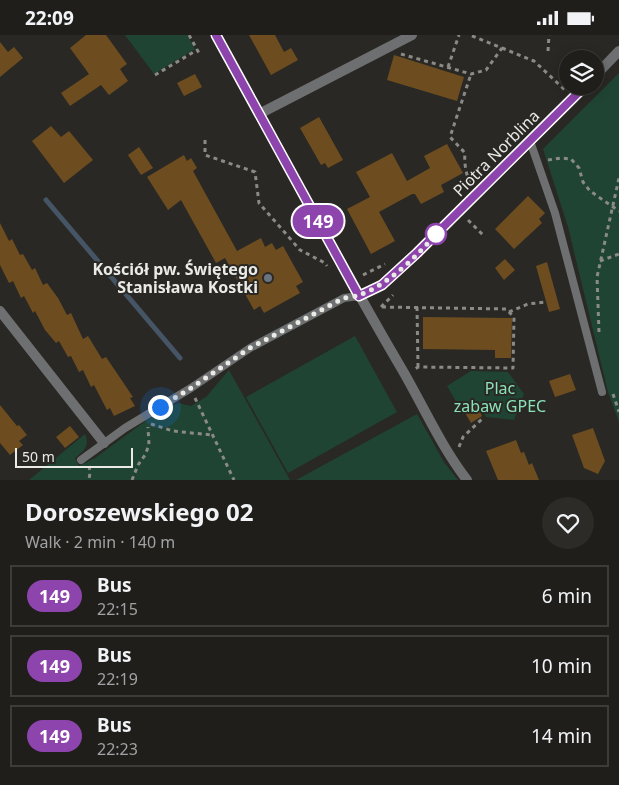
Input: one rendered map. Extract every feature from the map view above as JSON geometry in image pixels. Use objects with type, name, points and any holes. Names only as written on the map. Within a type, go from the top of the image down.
[{"type":"street","points":[[216,35],[359,296],[451,457],[467,480]]},
{"type":"street","points":[[260,113],[412,35]]},
{"type":"street","points":[[604,67],[619,51]]},
{"type":"street","name":"Piotra Norblina","points":[[359,296],[382,285],[417,253],[576,95]]},
{"type":"street","points":[[0,311],[104,443]]},
{"type":"lane","points":[[530,141],[555,213],[602,392]]},
{"type":"lane","points":[[80,460],[250,348],[344,298],[359,296]]},
{"type":"path","points":[[189,35],[200,55]]},
{"type":"path","points":[[448,67],[459,35]]},
{"type":"path","points":[[470,35],[534,61],[573,98]]},
{"type":"path","points":[[548,51],[549,35]]},
{"type":"path","points":[[394,51],[471,73],[486,70],[502,48]]},
{"type":"path","points":[[155,75],[197,49]]},
{"type":"path","points":[[470,185],[466,175],[465,153],[450,137],[471,73]]},
{"type":"path","points":[[205,140],[205,155],[255,172],[258,203],[300,250],[326,263]]},
{"type":"path","points":[[538,160],[561,157],[571,159],[579,168],[583,182],[590,191],[619,211]]},
{"type":"path","points":[[600,335],[597,295],[600,261],[619,179]]},
{"type":"path","points":[[468,221],[486,237]]},
{"type":"path","points":[[600,261],[619,254]]},
{"type":"path","points":[[363,275],[391,261]]},
{"type":"path","points":[[490,302],[490,309]]},
{"type":"path","points":[[509,312],[528,304],[545,302]]},
{"type":"path","points":[[381,307],[417,307],[506,309],[514,317],[514,368],[416,368],[417,307]]},
{"type":"path","points":[[191,388],[234,480]]},
{"type":"path","points":[[611,389],[619,412]]},
{"type":"path","points":[[458,448],[463,437],[482,419]]},
{"type":"path","points":[[132,480],[149,445],[148,423],[174,431],[212,435]]},
{"type":"green space","points":[[125,35],[187,35],[195,49],[154,74]]},
{"type":"green space","points":[[619,73],[619,422],[608,392],[568,227],[543,149],[597,95],[604,95],[604,88]]},
{"type":"green space","points":[[355,336],[397,412],[288,473],[246,397]]},
{"type":"green space","points":[[229,370],[290,480],[29,480],[85,434],[87,442],[85,448],[75,458],[79,466],[95,458],[162,409],[178,403],[191,406],[206,397]]},
{"type":"green space","name":"Plac zabaw GPEC","points":[[471,371],[508,372],[524,394],[514,420],[486,417],[477,401],[461,410],[447,386]]},
{"type":"green space","points":[[417,414],[444,462],[458,480],[296,480]]},
{"type":"building","points":[[86,35],[106,35],[127,64],[120,69],[128,81],[109,95],[101,85],[70,106],[61,93],[89,74],[70,48]]},
{"type":"building","points":[[249,35],[275,35],[284,52],[291,48],[298,60],[271,75]]},
{"type":"building","points":[[0,42],[8,52],[14,47],[23,58],[0,77]]},
{"type":"building","points":[[394,55],[464,77],[457,101],[387,80]]},
{"type":"building","points":[[195,74],[202,87],[184,96],[177,83]]},
{"type":"building","points":[[319,117],[343,160],[328,168],[325,163],[321,165],[300,128]]},
{"type":"building","points":[[51,126],[61,137],[69,131],[93,160],[64,183],[32,141]]},
{"type":"building","points":[[447,144],[463,173],[441,185],[444,192],[421,204],[415,194],[412,194],[379,212],[395,241],[371,254],[347,209],[370,197],[356,172],[392,153],[407,181],[430,168],[424,156]]},
{"type":"building","points":[[139,147],[153,168],[141,175],[128,155]]},
{"type":"building","points":[[184,155],[187,161],[191,158],[197,168],[193,171],[237,251],[261,238],[265,247],[272,243],[276,250],[283,246],[303,282],[296,286],[300,293],[264,313],[260,306],[254,310],[225,258],[216,263],[181,200],[168,210],[147,177]]},
{"type":"building","points":[[528,196],[545,213],[539,219],[542,223],[514,249],[495,229]]},
{"type":"building","points":[[0,223],[9,241],[12,239],[20,255],[23,254],[32,270],[35,268],[43,285],[47,283],[67,315],[71,313],[83,339],[88,336],[102,359],[106,357],[133,397],[130,398],[135,406],[114,416],[110,408],[107,410],[94,385],[91,387],[83,370],[79,372],[71,356],[68,357],[59,341],[56,343],[45,330],[24,296],[21,298],[13,281],[9,283],[0,265]]},
{"type":"building","points":[[505,259],[515,270],[504,280],[495,268]]},
{"type":"building","points":[[547,262],[560,309],[549,312],[536,266]]},
{"type":"building","points":[[423,317],[512,318],[511,358],[495,358],[495,350],[423,349]]},
{"type":"building","points":[[570,374],[576,390],[555,397],[549,381]]},
{"type":"building","points":[[476,404],[482,416],[471,423],[464,411]]},
{"type":"building","points":[[0,405],[27,435],[19,441],[23,445],[10,455],[0,443]]},
{"type":"building","points":[[70,426],[79,437],[65,448],[56,437]]},
{"type":"building","points":[[593,428],[605,461],[598,474],[584,468],[572,435]]},
{"type":"building","points":[[516,440],[521,453],[524,452],[529,465],[532,463],[539,480],[498,480],[486,451]]},
{"type":"waterway","points":[[46,200],[180,358]]},
{"type":"bus line","name":"149","points":[[216,35],[359,296],[382,285],[417,253],[576,95]]},
{"type":"place","name":"Kościół pw. Świętego Stanisława Kostki","points":[[268,278]]},
{"type":"route","points":[[160,407],[250,348],[344,298],[359,296],[382,285],[436,234]]}]
